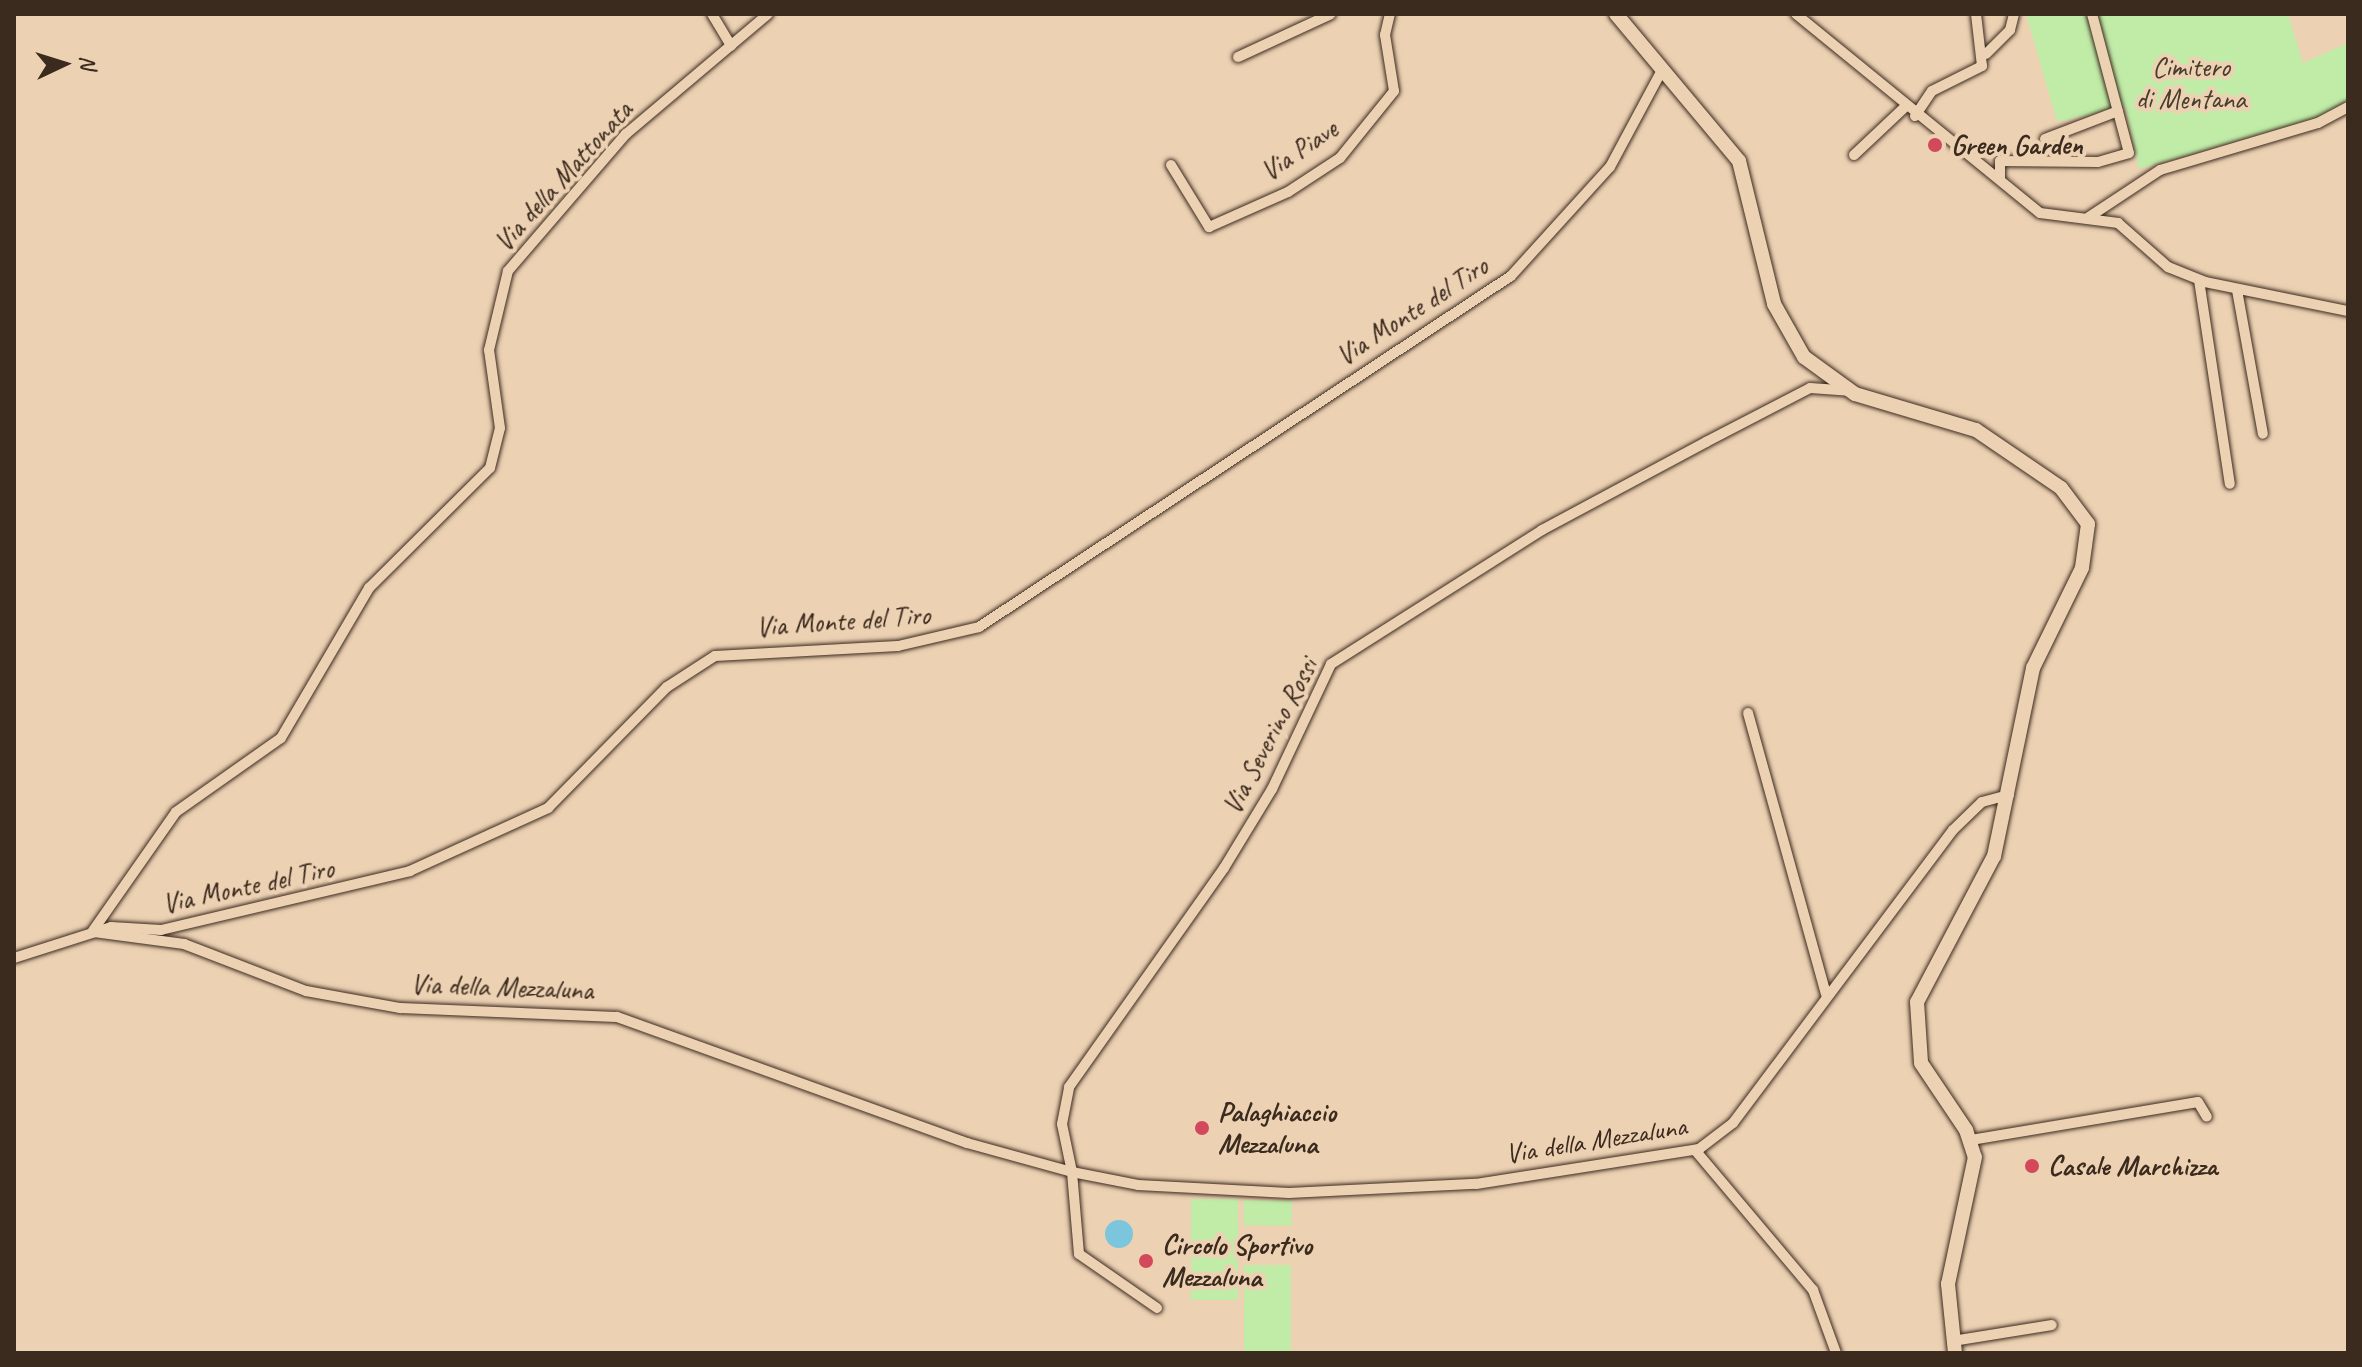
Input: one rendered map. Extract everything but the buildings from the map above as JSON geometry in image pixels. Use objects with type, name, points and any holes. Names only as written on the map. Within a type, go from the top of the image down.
[{"type":"street","points":[[712,14],[731,46]]},
{"type":"street","name":"Via della Mattonata","points":[[92,932],[176,812],[281,738],[366,593],[438,513],[484,476],[499,441],[489,356],[504,278],[626,134],[768,14]]},
{"type":"street","points":[[1238,57],[1331,14]]},
{"type":"street","name":"Via Piave","points":[[1171,165],[1209,227],[1288,192],[1340,158],[1394,91],[1385,35],[1390,14]]},
{"type":"street","points":[[1616,14],[1741,166],[1788,334],[1813,365],[1849,391],[1969,427],[2061,488],[2085,515],[2085,558],[2041,643],[1991,864],[1930,967],[1916,1008],[1921,1063],[1971,1140],[1974,1184],[1947,1290],[1954,1347],[2052,1325]]},
{"type":"street","points":[[1796,14],[1915,116],[2000,178],[2040,213],[2089,217],[2137,232],[2168,267],[2199,280],[2348,311]]},
{"type":"street","points":[[1976,14],[1986,54]]},
{"type":"street","points":[[1915,116],[1932,91],[1976,72],[1986,54],[2010,30],[2014,14]]},
{"type":"street","points":[[2000,178],[2000,161],[2098,162],[2129,153],[2092,14]]},
{"type":"street","name":"Via Monte del Tiro","points":[[92,932],[134,923],[161,930],[387,881],[532,817],[667,687],[715,656],[898,646],[979,627],[1520,269],[1610,167],[1661,72]]},
{"type":"street","points":[[1854,155],[1905,107]]},
{"type":"street","points":[[2089,217],[2160,170],[2318,123],[2348,107]]},
{"type":"street","points":[[2045,139],[2118,111]]},
{"type":"street","points":[[2199,280],[2230,484]]},
{"type":"street","points":[[2237,290],[2263,434]]},
{"type":"street","name":"Via Severino Rossi","points":[[1072,1172],[1062,1124],[1069,1087],[1231,857],[1331,664],[1551,525],[1693,449],[1810,388],[1849,391]]},
{"type":"street","points":[[1748,713],[1826,994]]},
{"type":"street","name":"Via della Mezzaluna","points":[[14,958],[92,932],[184,944],[306,991],[400,1008],[617,1017],[967,1143],[1072,1172],[1153,1186],[1289,1193],[1476,1184],[1695,1150],[1733,1123],[1826,994],[1971,811],[2009,795]]},
{"type":"street","points":[[1971,1140],[2198,1102],[2207,1117]]},
{"type":"street","points":[[1695,1150],[1810,1286],[1831,1324],[1836,1353]]},
{"type":"street","points":[[1072,1172],[1079,1254],[1157,1308]]},
{"type":"green space","name":"Cimitero di Mentana","points":[[2026,14],[2288,14],[2303,63],[2348,43],[2348,101],[2320,117],[2139,169],[2125,107],[2057,122]]},
{"type":"green space","points":[[1191,1199],[1238,1199],[1238,1300],[1191,1300]]},
{"type":"green space","points":[[1244,1200],[1292,1201],[1292,1226],[1244,1225]]},
{"type":"green space","points":[[1244,1265],[1291,1265],[1291,1352],[1244,1352]]},
{"type":"water","points":[[1119,1220],[1129,1224],[1133,1234],[1129,1244],[1119,1248],[1109,1244],[1105,1234],[1109,1224]]},
{"type":"place","name":"Green Garden","points":[[1935,145]]},
{"type":"place","name":"Palaghiaccio Mezzaluna","points":[[1202,1128]]},
{"type":"place","name":"Casale Marchizza","points":[[2032,1166]]},
{"type":"place","name":"Circolo Sportivo Mezzaluna","points":[[1146,1261]]}]
